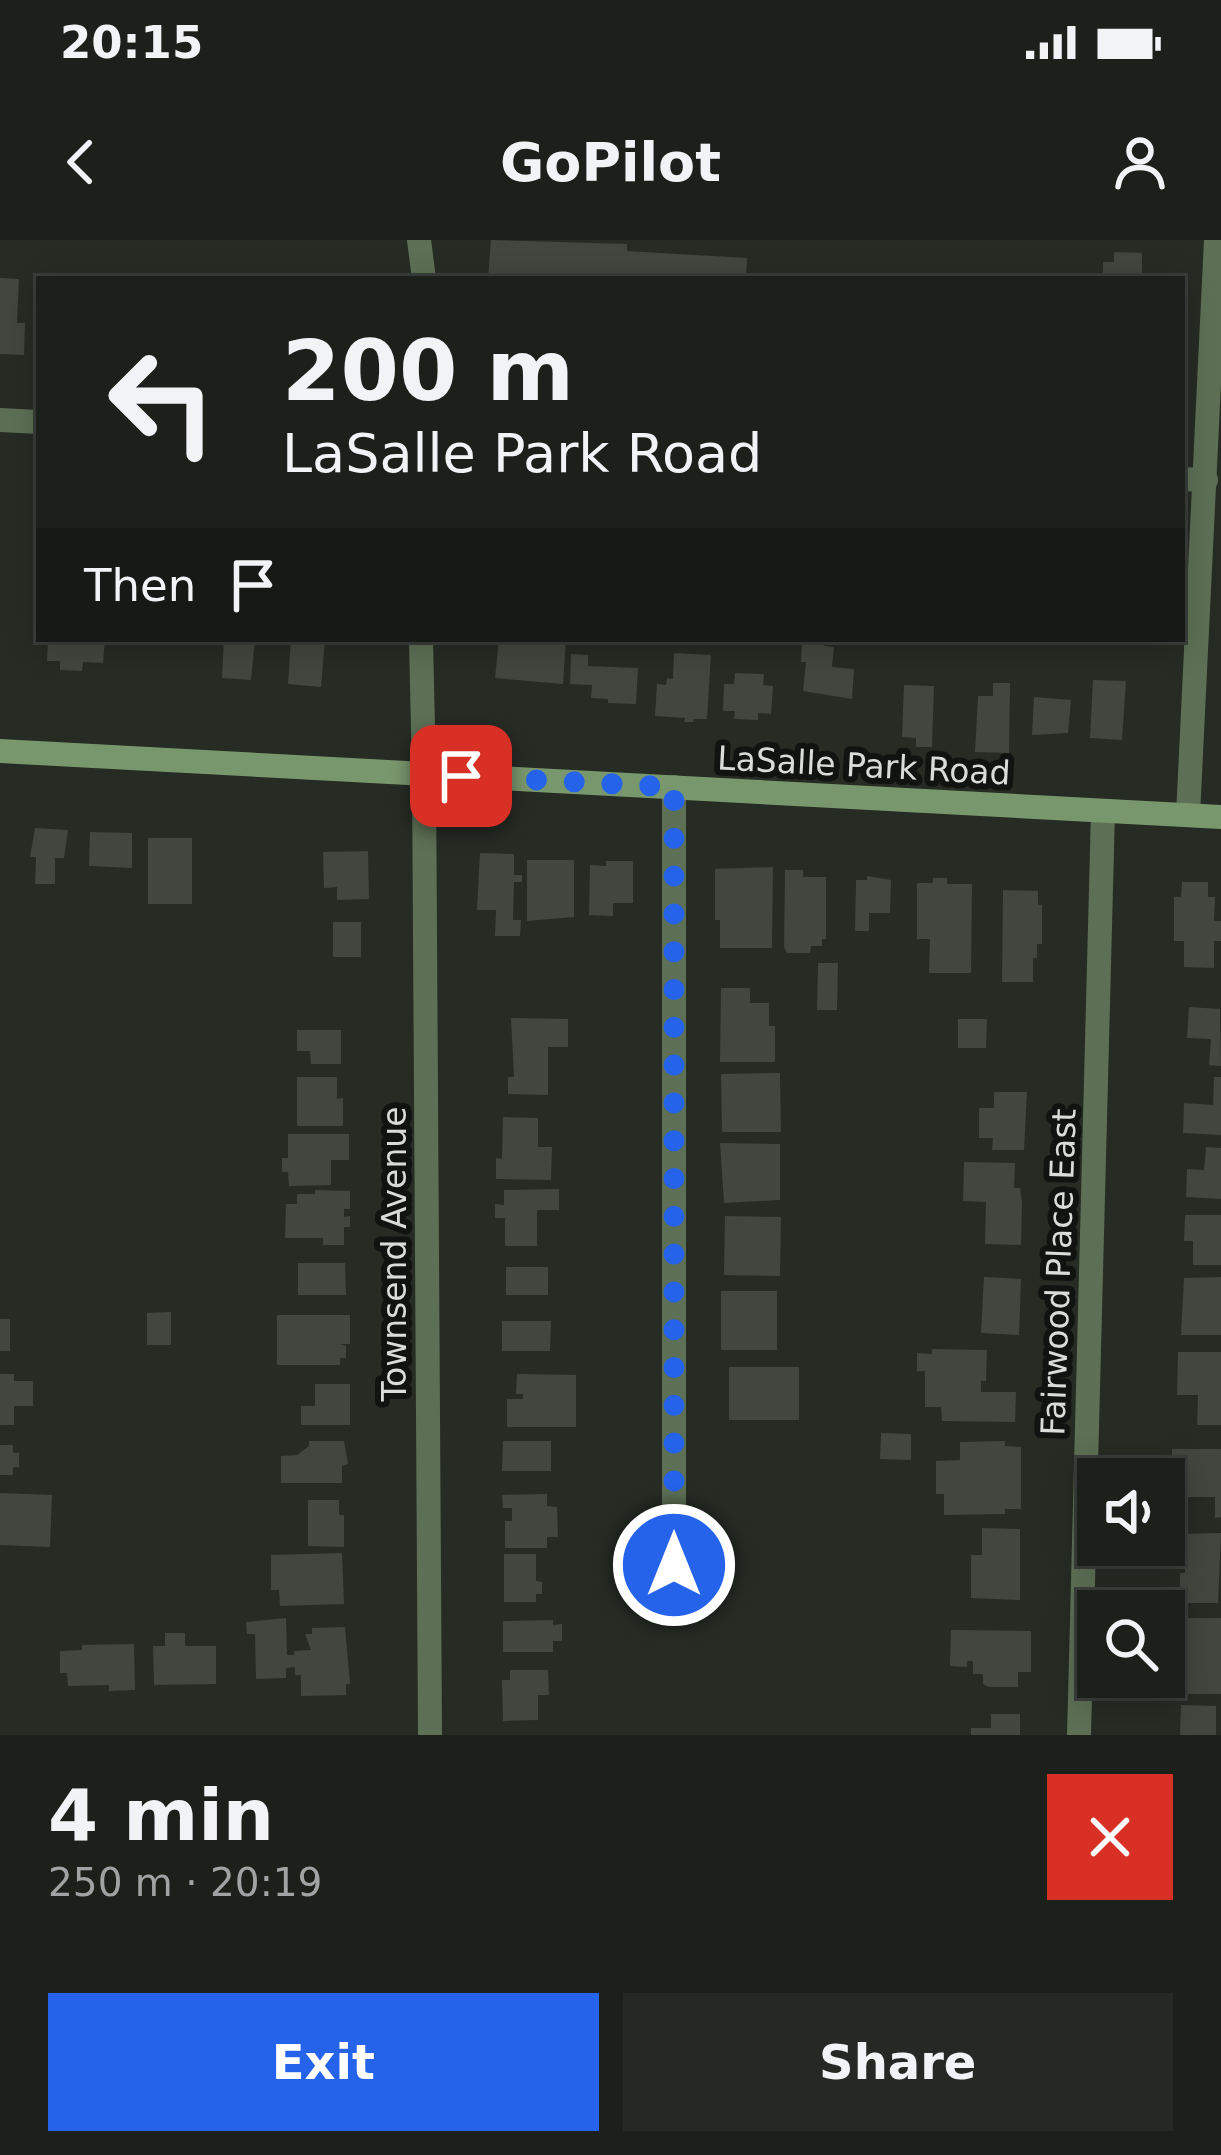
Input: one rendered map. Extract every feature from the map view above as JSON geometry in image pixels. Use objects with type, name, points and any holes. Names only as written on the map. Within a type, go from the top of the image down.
[{"type":"main road","name":"LaSalle Park Road","points":[[0,752],[1221,817]]},
{"type":"street","points":[[419,240],[424,276]]},
{"type":"street","points":[[1188,815],[1194,480],[1216,240]]},
{"type":"street","points":[[0,420],[36,422]]},
{"type":"street","name":"Townsend Avenue","points":[[421,642],[430,1735]]},
{"type":"street","points":[[674,787],[674,1565],[693,1611]]},
{"type":"street","name":"Fairwood Place East","points":[[1078,1735],[1103,811]]},
{"type":"building","points":[[491,240],[627,244],[627,251],[747,258],[746,276],[488,276]]},
{"type":"building","points":[[1114,252],[1142,253],[1142,276],[1103,276],[1103,262],[1114,262]]},
{"type":"building","points":[[0,278],[19,279],[17,323],[25,323],[24,355],[0,354]]},
{"type":"building","points":[[48,642],[105,642],[103,663],[83,662],[82,671],[60,670],[60,661],[47,661]]},
{"type":"building","points":[[224,642],[255,642],[251,680],[222,678]]},
{"type":"building","points":[[291,642],[325,642],[321,687],[288,684]]},
{"type":"building","points":[[499,642],[566,642],[563,684],[495,678]]},
{"type":"building","points":[[824,642],[834,647],[832,667],[854,669],[852,699],[803,691],[806,662],[801,662],[802,644]]},
{"type":"building","points":[[674,653],[711,655],[707,719],[684,722],[685,718],[655,716],[657,684],[666,685],[667,678],[673,679]]},
{"type":"building","points":[[571,654],[588,655],[588,666],[638,668],[636,704],[591,698],[592,685],[570,684]]},
{"type":"building","points":[[735,673],[764,674],[763,685],[773,686],[771,714],[758,713],[758,720],[734,719],[735,711],[723,711],[724,684],[734,684]]},
{"type":"building","points":[[1093,680],[1126,681],[1122,740],[1090,738]]},
{"type":"building","points":[[993,683],[1010,683],[1009,753],[975,752],[978,696],[993,696]]},
{"type":"building","points":[[904,685],[934,686],[932,747],[916,747],[916,738],[902,737]]},
{"type":"building","points":[[1034,697],[1071,700],[1068,733],[1032,735]]},
{"type":"building","points":[[35,828],[68,830],[64,858],[55,858],[55,884],[35,884],[36,857],[30,857]]},
{"type":"building","points":[[90,832],[132,833],[132,868],[89,866]]},
{"type":"building","points":[[148,838],[192,838],[192,904],[148,904]]},
{"type":"building","points":[[368,851],[369,899],[337,900],[337,887],[324,888],[323,852]]},
{"type":"building","points":[[480,853],[514,854],[514,875],[522,875],[522,882],[514,882],[513,920],[521,920],[520,936],[495,936],[496,910],[477,910]]},
{"type":"building","points":[[527,860],[574,860],[574,917],[527,921]]},
{"type":"building","points":[[606,861],[633,861],[633,903],[613,903],[613,916],[589,915],[590,865],[606,866]]},
{"type":"building","points":[[773,867],[772,948],[720,948],[715,869]]},
{"type":"building","points":[[785,870],[803,870],[803,877],[826,877],[826,939],[822,946],[811,946],[810,953],[787,953],[784,947]]},
{"type":"building","points":[[867,876],[891,880],[890,913],[869,913],[869,931],[855,931],[856,880],[867,880]]},
{"type":"building","points":[[933,878],[947,878],[947,884],[972,884],[971,973],[929,973],[930,939],[917,939],[917,883],[933,883]]},
{"type":"building","points":[[1182,882],[1208,882],[1208,897],[1215,897],[1214,921],[1221,921],[1221,941],[1214,941],[1214,968],[1184,967],[1184,941],[1174,941],[1174,897],[1181,897]]},
{"type":"building","points":[[1003,890],[1038,891],[1042,944],[1037,944],[1037,958],[1033,958],[1033,982],[1002,982]]},
{"type":"building","points":[[333,922],[361,922],[361,957],[333,957]]},
{"type":"building","points":[[818,963],[838,963],[837,1010],[817,1010]]},
{"type":"building","points":[[721,988],[750,988],[750,1003],[769,1003],[769,1026],[775,1026],[775,1062],[720,1062]]},
{"type":"building","points":[[1189,1007],[1220,1009],[1221,1066],[1209,1065],[1211,1039],[1187,1038]]},
{"type":"building","points":[[511,1018],[568,1019],[568,1047],[548,1047],[548,1095],[508,1094],[508,1077],[514,1077]]},
{"type":"building","points":[[958,1019],[987,1019],[986,1048],[958,1048]]},
{"type":"building","points":[[297,1030],[341,1030],[341,1064],[311,1064],[310,1051],[297,1051]]},
{"type":"building","points":[[780,1073],[781,1132],[722,1132],[721,1074]]},
{"type":"building","points":[[297,1077],[337,1077],[343,1126],[297,1126]]},
{"type":"building","points":[[1214,1077],[1221,1077],[1221,1135],[1183,1133],[1184,1103],[1213,1105]]},
{"type":"building","points":[[994,1092],[1027,1092],[1024,1150],[992,1150],[993,1138],[979,1138],[979,1108],[994,1108]]},
{"type":"building","points":[[503,1117],[538,1118],[538,1147],[552,1147],[551,1180],[496,1179],[496,1158],[502,1159]]},
{"type":"building","points":[[288,1134],[349,1134],[349,1160],[331,1160],[331,1185],[289,1186],[288,1172],[282,1172],[282,1158],[288,1158]]},
{"type":"building","points":[[720,1143],[780,1144],[780,1200],[724,1203]]},
{"type":"building","points":[[1206,1147],[1221,1148],[1221,1199],[1186,1197],[1187,1169],[1204,1170]]},
{"type":"building","points":[[964,1162],[1015,1163],[1014,1188],[1020,1188],[1022,1203],[1021,1245],[985,1244],[986,1202],[963,1201]]},
{"type":"building","points":[[559,1189],[559,1210],[537,1210],[537,1246],[505,1246],[505,1218],[495,1218],[495,1204],[504,1205],[504,1190]]},
{"type":"building","points":[[315,1190],[350,1191],[350,1209],[344,1209],[344,1217],[350,1216],[350,1227],[344,1227],[344,1245],[323,1245],[323,1238],[285,1238],[286,1204],[297,1204],[297,1194],[315,1194]]},
{"type":"building","points":[[1185,1215],[1221,1215],[1221,1265],[1193,1265],[1193,1241],[1184,1241]]},
{"type":"building","points":[[725,1216],[781,1217],[780,1276],[724,1275]]},
{"type":"building","points":[[298,1263],[345,1263],[346,1295],[298,1295]]},
{"type":"building","points":[[506,1267],[548,1267],[548,1295],[506,1295]]},
{"type":"building","points":[[984,1277],[1021,1279],[1019,1335],[981,1333]]},
{"type":"building","points":[[1221,1277],[1221,1335],[1181,1335],[1184,1278]]},
{"type":"building","points":[[721,1291],[777,1291],[777,1350],[721,1350]]},
{"type":"building","points":[[171,1312],[171,1345],[147,1345],[147,1313]]},
{"type":"building","points":[[277,1315],[350,1315],[350,1344],[340,1344],[346,1346],[346,1358],[340,1358],[340,1365],[277,1365]]},
{"type":"building","points":[[0,1319],[10,1319],[10,1351],[0,1351]]},
{"type":"building","points":[[502,1321],[551,1321],[550,1351],[502,1351]]},
{"type":"building","points":[[932,1349],[987,1350],[981,1392],[1016,1392],[1015,1422],[942,1421],[941,1407],[925,1407],[925,1371],[917,1371],[917,1353],[932,1354]]},
{"type":"building","points":[[1178,1352],[1221,1352],[1221,1425],[1197,1425],[1198,1395],[1177,1395]]},
{"type":"building","points":[[729,1367],[799,1367],[799,1420],[729,1420]]},
{"type":"building","points":[[0,1374],[14,1374],[14,1381],[33,1381],[33,1406],[14,1406],[14,1425],[0,1425]]},
{"type":"building","points":[[517,1374],[576,1375],[576,1427],[507,1427],[507,1399],[523,1399],[523,1394],[516,1394]]},
{"type":"building","points":[[315,1384],[350,1384],[350,1425],[301,1425],[301,1406],[315,1406]]},
{"type":"building","points":[[881,1433],[911,1434],[911,1460],[880,1459]]},
{"type":"building","points":[[309,1441],[344,1441],[348,1464],[342,1466],[342,1483],[281,1483],[281,1456],[297,1455]]},
{"type":"building","points":[[503,1441],[551,1441],[551,1471],[502,1471]]},
{"type":"building","points":[[1005,1441],[1005,1446],[1021,1447],[1021,1509],[1005,1509],[1005,1514],[944,1515],[944,1494],[936,1494],[936,1461],[960,1460],[960,1442]]},
{"type":"building","points":[[0,1445],[13,1445],[13,1453],[19,1453],[19,1467],[13,1467],[13,1475],[0,1475]]},
{"type":"building","points":[[1172,1449],[1221,1449],[1221,1517],[1215,1518],[1215,1497],[1185,1497],[1185,1458],[1172,1458]]},
{"type":"building","points":[[0,1493],[52,1495],[50,1547],[0,1545]]},
{"type":"building","points":[[547,1494],[547,1506],[557,1507],[558,1537],[547,1537],[547,1548],[505,1548],[505,1521],[512,1521],[512,1508],[503,1508],[502,1495]]},
{"type":"building","points":[[308,1500],[339,1500],[344,1547],[308,1546]]},
{"type":"building","points":[[982,1528],[1020,1529],[1020,1600],[971,1598],[971,1555],[982,1555]]},
{"type":"building","points":[[1221,1533],[1218,1603],[1185,1603],[1180,1573],[1185,1573],[1185,1534]]},
{"type":"building","points":[[342,1553],[344,1604],[280,1606],[279,1590],[271,1590],[271,1555]]},
{"type":"building","points":[[504,1554],[536,1554],[536,1581],[542,1582],[542,1594],[536,1594],[536,1602],[504,1602]]},
{"type":"building","points":[[286,1618],[287,1655],[311,1650],[305,1634],[312,1634],[312,1628],[345,1627],[350,1684],[346,1684],[346,1695],[301,1696],[301,1675],[295,1675],[295,1667],[286,1668],[286,1678],[256,1679],[255,1634],[247,1634],[246,1622]]},
{"type":"building","points":[[1185,1618],[1221,1618],[1221,1694],[1185,1694]]},
{"type":"building","points":[[553,1620],[553,1625],[562,1624],[562,1641],[553,1641],[553,1652],[503,1652],[503,1621]]},
{"type":"building","points":[[951,1630],[1031,1631],[1031,1672],[1018,1672],[1018,1687],[983,1684],[983,1674],[973,1674],[973,1661],[967,1661],[967,1667],[950,1666]]},
{"type":"building","points":[[165,1633],[185,1633],[185,1646],[216,1646],[216,1684],[154,1685],[153,1646],[165,1646]]},
{"type":"building","points":[[134,1644],[135,1690],[68,1686],[67,1673],[60,1673],[60,1651],[82,1650],[82,1645]]},
{"type":"building","points":[[510,1670],[548,1670],[549,1695],[538,1695],[538,1720],[503,1721],[502,1680],[510,1680]]},
{"type":"building","points":[[1181,1705],[1216,1706],[1216,1735],[1180,1735]]},
{"type":"building","points":[[991,1714],[1020,1714],[1020,1735],[971,1735],[971,1728],[991,1728]]},
{"type":"route","points":[[461,776],[674,787],[674,1565]]}]
